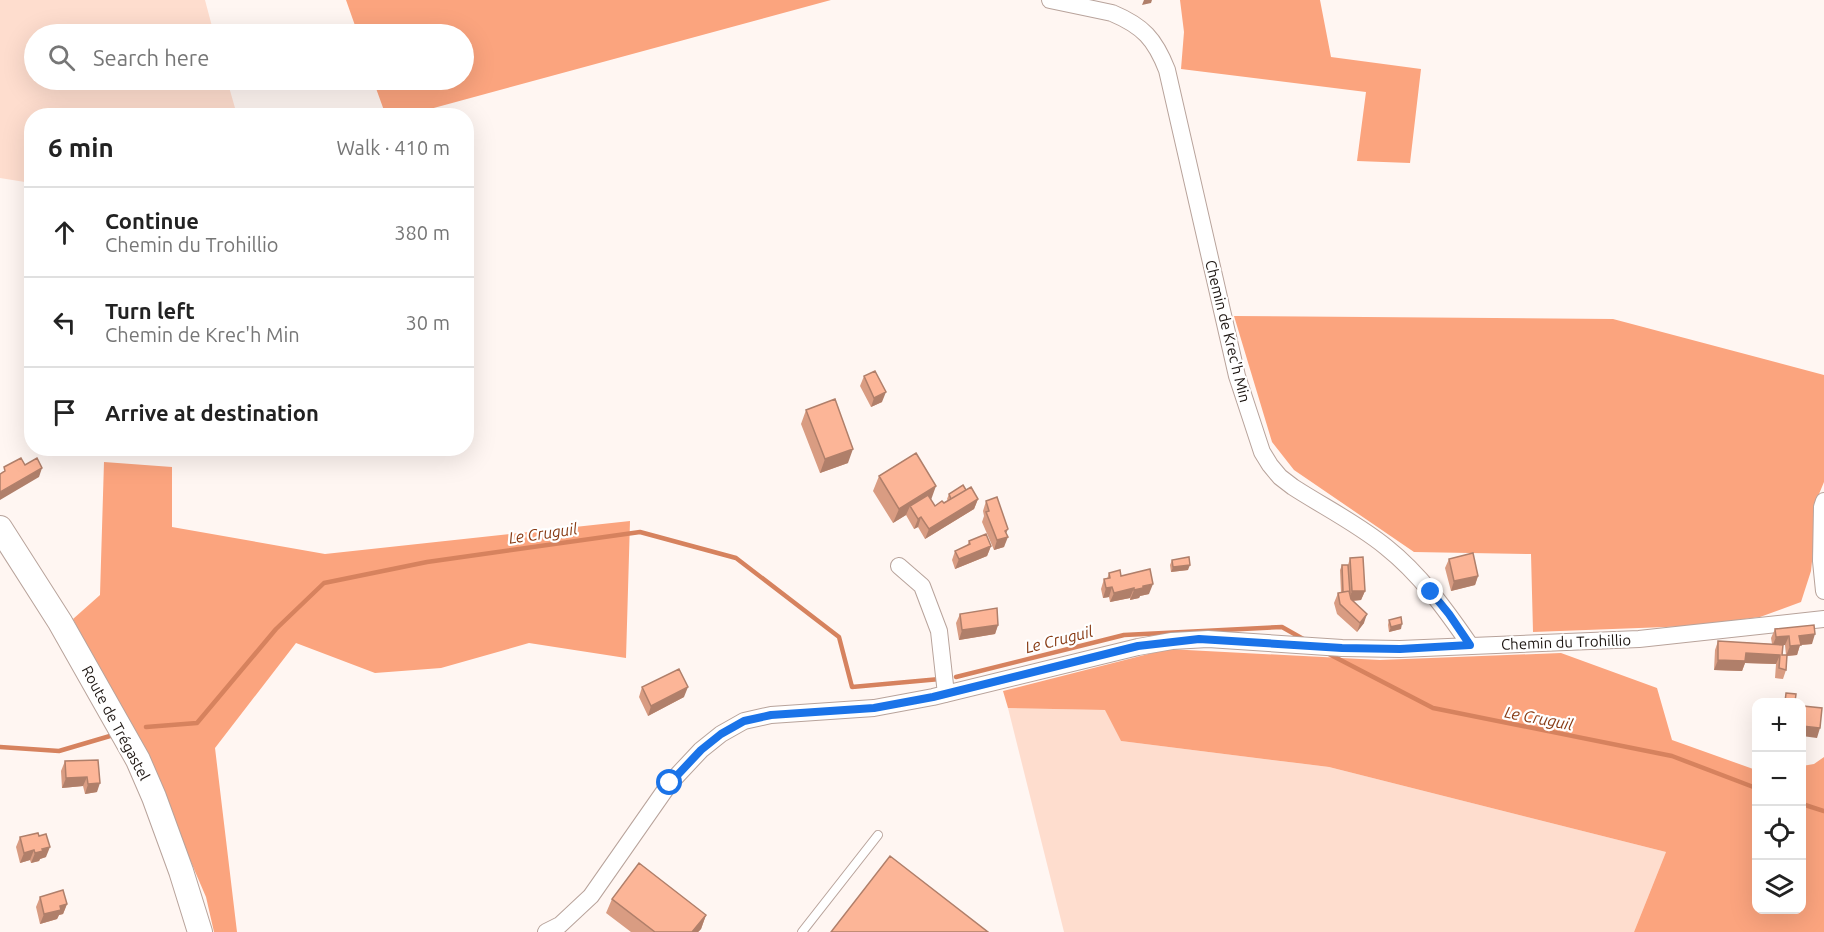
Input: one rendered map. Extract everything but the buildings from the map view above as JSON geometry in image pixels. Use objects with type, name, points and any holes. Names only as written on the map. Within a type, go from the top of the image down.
[{"type":"main road","name":"Route de Trégastel","points":[[0,528],[60,622],[138,760],[181,871],[200,932]]},
{"type":"street","name":"Chemin de Krec'h Min","points":[[1050,0],[1112,13],[1131,21],[1147,34],[1160,51],[1167,70],[1237,376],[1256,438],[1270,465],[1293,487],[1386,547],[1412,570],[1449,614],[1470,645]]},
{"type":"street","points":[[1824,501],[1821,561],[1824,591]]},
{"type":"street","points":[[899,566],[922,586],[939,631],[946,694]]},
{"type":"street","name":"Chemin du Trohillio","points":[[546,932],[560,925],[591,896],[670,783],[701,750],[744,721],[771,715],[874,708],[946,694],[1138,646],[1191,640],[1400,649],[1639,639],[1824,619]]},
{"type":"lane","points":[[802,932],[878,835]]},
{"type":"shaded area","points":[[0,0],[205,0],[211,24],[24,24],[24,90],[230,90],[235,108],[24,108],[24,182],[0,178]]},
{"type":"shaded area","points":[[346,0],[831,0],[434,108],[383,108],[377,90],[474,90],[474,24],[354,24]]},
{"type":"shaded area","points":[[1180,0],[1320,0],[1331,57],[1421,69],[1410,163],[1357,161],[1366,92],[1181,69],[1184,32]]},
{"type":"shaded area","points":[[1234,316],[1613,319],[1824,375],[1824,482],[1819,494],[1811,571],[1801,602],[1760,617],[1692,626],[1533,632],[1531,554],[1414,552],[1294,470],[1272,442]]},
{"type":"shaded area","points":[[104,462],[172,467],[172,527],[325,554],[630,521],[626,658],[529,643],[441,668],[375,673],[296,643],[215,748],[237,932],[214,932],[206,897],[161,792],[73,619],[100,595]]},
{"type":"shaded area","points":[[1168,649],[1380,660],[1561,653],[1657,688],[1672,740],[1752,769],[1752,914],[1806,914],[1806,765],[1814,764],[1824,757],[1824,932],[1634,932],[1666,852],[1329,767],[1121,741],[1105,710],[1008,708],[1003,691]]},
{"type":"shaded area","points":[[1008,708],[1106,710],[1121,741],[1329,767],[1666,852],[1634,932],[1064,932]]},
{"type":"waterway","name":"Le Cruguil","points":[[146,727],[197,723],[276,629],[324,583],[427,562],[640,532],[736,558],[839,637],[852,687],[940,679]]},
{"type":"waterway","name":"Le Cruguil","points":[[956,677],[1124,635],[1282,627],[1305,640]]},
{"type":"waterway","name":"Le Cruguil","points":[[1327,653],[1433,708],[1672,756],[1752,786]]},
{"type":"waterway","name":"Le Cruguil","points":[[0,747],[59,751],[110,736]]},
{"type":"waterway","name":"Le Cruguil","points":[[1806,805],[1824,811]]},
{"type":"route","points":[[670,783],[701,750],[721,734],[744,721],[771,715],[874,708],[933,697],[1138,646],[1199,639],[1342,648],[1400,649],[1470,645],[1431,592]]}]
